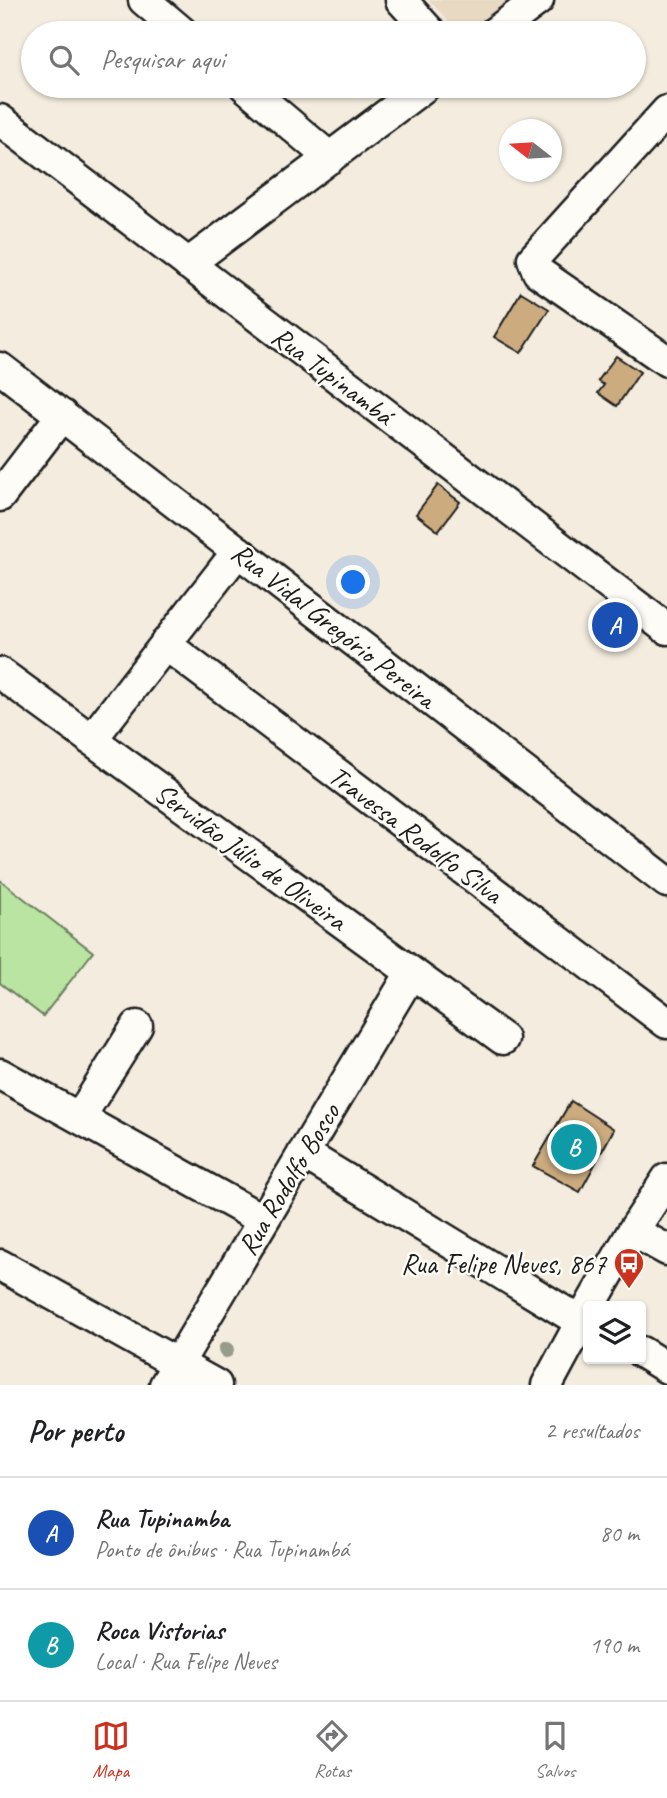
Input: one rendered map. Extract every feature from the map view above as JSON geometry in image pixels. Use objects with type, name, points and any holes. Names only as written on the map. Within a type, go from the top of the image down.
[{"type":"street","points":[[144,0],[169,21]]},
{"type":"street","points":[[401,0],[420,21]]},
{"type":"street","points":[[510,21],[538,0]]},
{"type":"street","points":[[259,98],[330,158]]},
{"type":"street","points":[[188,264],[409,98]]},
{"type":"street","points":[[667,111],[533,260],[538,272],[667,361]]},
{"type":"street","name":"Rua Tupinambá","points":[[0,120],[667,629]]},
{"type":"street","name":"Rua Vidal Gregório Pereira","points":[[0,368],[667,882]]},
{"type":"street","points":[[0,496],[62,415]]},
{"type":"street","points":[[92,740],[238,551]]},
{"type":"street","name":"Travessa Rodolfo Silva","points":[[165,644],[667,1023]]},
{"type":"street","name":"Servidão Júlio de Oliveira","points":[[0,673],[503,1039]]},
{"type":"street","name":"Rua Rodolfo Bosco","points":[[171,1374],[411,973]]},
{"type":"street","points":[[80,1117],[136,1026]]},
{"type":"street","points":[[0,1074],[263,1220]]},
{"type":"street","points":[[303,1153],[568,1314],[583,1314]]},
{"type":"street","points":[[594,1301],[633,1231],[667,1179]]},
{"type":"street","points":[[633,1231],[667,1250]]},
{"type":"street","points":[[0,1265],[171,1374],[216,1385]]},
{"type":"street","points":[[547,1385],[583,1321]]},
{"type":"street","points":[[646,1355],[667,1368]]},
{"type":"shaded area","points":[[429,0],[510,0],[482,21],[448,21]]},
{"type":"green space","points":[[0,880],[93,952],[43,1016],[0,983]]},
{"type":"building","points":[[521,292],[549,309],[521,353],[494,337]]},
{"type":"building","points":[[616,356],[640,372],[617,406],[598,393],[604,385],[598,381]]},
{"type":"building","points":[[438,485],[460,502],[438,531],[416,514]]},
{"type":"building","points":[[571,1101],[614,1129],[580,1192],[533,1166]]},
{"type":"place","name":"Rua Tupinamba","points":[[615,625]]},
{"type":"place","name":"Roca Vistorias","points":[[574,1147]]},
{"type":"place","name":"Rua Felipe Neves, 867","points":[[629,1290]]}]
